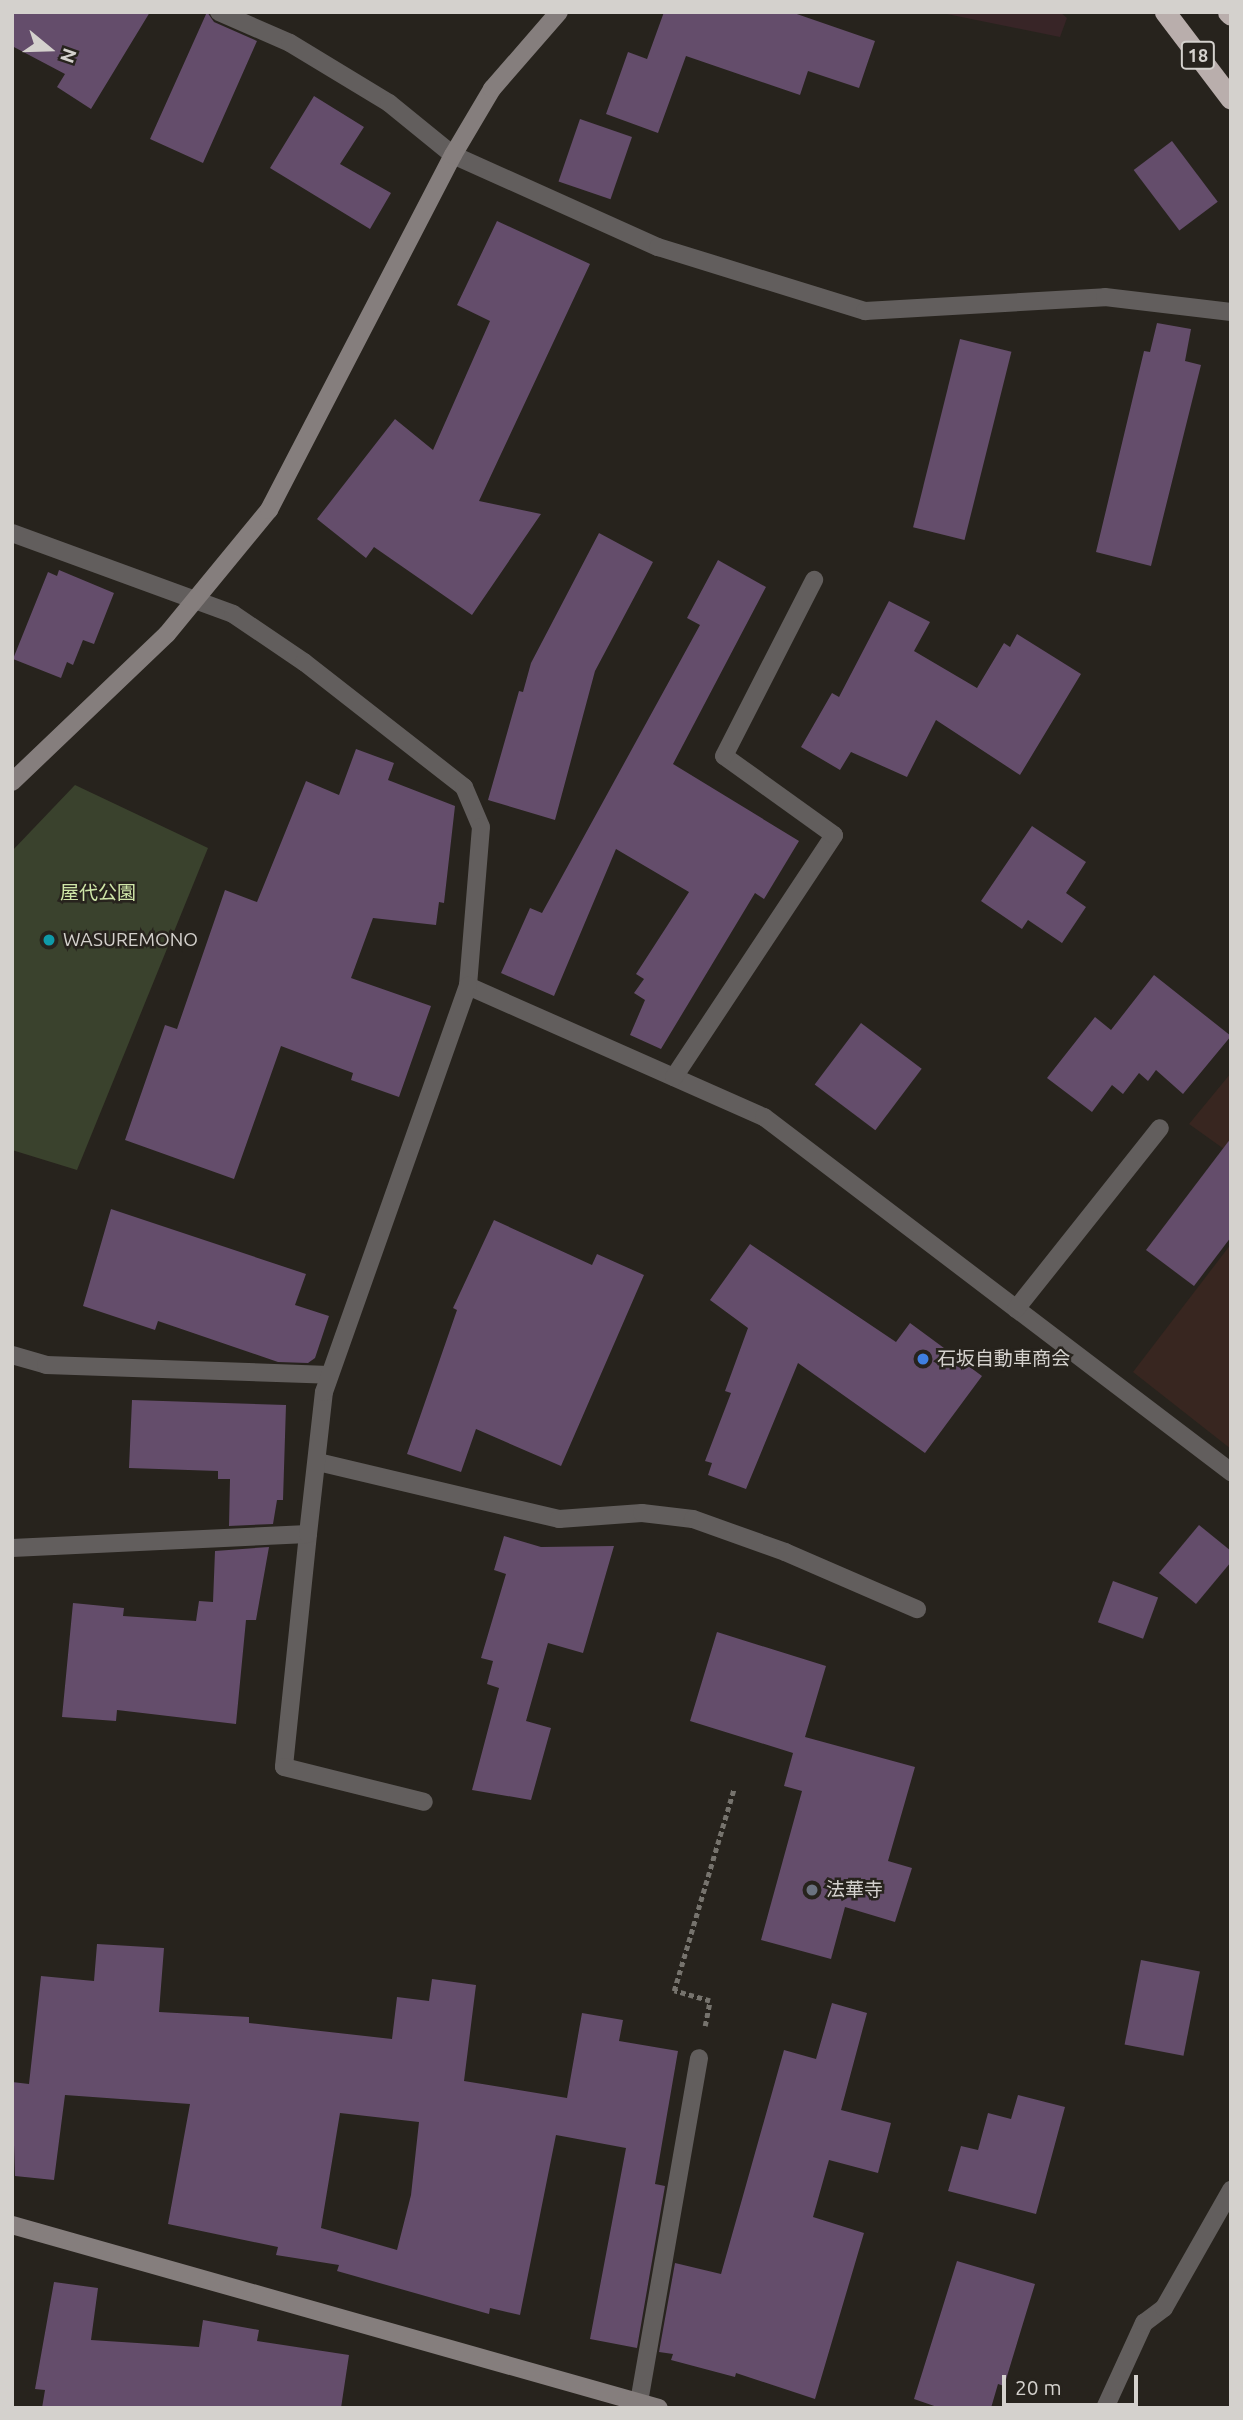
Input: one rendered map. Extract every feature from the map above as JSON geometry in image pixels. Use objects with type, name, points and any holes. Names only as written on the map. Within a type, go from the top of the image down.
[{"type":"highway","name":"18","points":[[1165,12],[1231,99]]},
{"type":"street","points":[[219,12],[301,50],[389,103],[453,155],[658,247],[865,311],[1105,296],[1231,312]]},
{"type":"street","points":[[12,782],[197,601],[269,510],[453,155],[492,89],[559,12]]},
{"type":"street","points":[[12,533],[233,614],[304,662],[464,787],[481,827],[468,986],[324,1392],[284,1767],[424,1802]]},
{"type":"street","points":[[674,1077],[834,835],[723,756],[814,580]]},
{"type":"street","points":[[468,986],[764,1116],[1231,1472]]},
{"type":"street","points":[[1016,1309],[1160,1128]]},
{"type":"street","points":[[12,1355],[46,1365],[330,1375]]},
{"type":"street","points":[[318,1462],[559,1519],[642,1513],[693,1519],[785,1552],[917,1609]]},
{"type":"street","points":[[12,1548],[308,1534]]},
{"type":"street","points":[[639,2402],[699,2058]]},
{"type":"street","points":[[1105,2408],[1144,2323],[1164,2308],[1231,2190]]},
{"type":"street","points":[[12,2225],[611,2401],[639,2402],[659,2408]]},
{"type":"path","points":[[699,2058],[710,2001],[674,1991],[734,1788]]},
{"type":"shaded area","points":[[937,12],[1060,12],[1067,18],[1060,37]]},
{"type":"shaded area","points":[[1231,1073],[1231,1154],[1189,1124]]},
{"type":"shaded area","points":[[1231,1244],[1231,1449],[1133,1372]]},
{"type":"green space","name":"屋代公園","points":[[75,785],[208,848],[77,1170],[12,1150],[12,851]]},
{"type":"building","points":[[12,12],[150,12],[91,109],[57,87],[65,74],[12,46]]},
{"type":"building","points":[[207,12],[214,22],[257,41],[203,163],[150,139]]},
{"type":"building","points":[[664,12],[791,12],[875,41],[859,88],[808,71],[800,95],[686,56],[658,133],[606,114],[628,52],[647,59]]},
{"type":"building","points":[[314,96],[364,127],[340,164],[391,193],[370,229],[270,168]]},
{"type":"building","points":[[580,119],[632,137],[611,199],[559,181]]},
{"type":"building","points":[[1172,141],[1218,202],[1179,231],[1134,170]]},
{"type":"building","points":[[497,221],[590,264],[479,501],[541,514],[472,615],[374,547],[366,558],[317,519],[395,419],[433,450],[490,321],[457,305]]},
{"type":"building","points":[[1157,323],[1191,329],[1185,361],[1201,365],[1151,566],[1096,552],[1144,351],[1150,352]]},
{"type":"building","points":[[960,339],[1011,352],[964,540],[913,527]]},
{"type":"building","points":[[599,533],[653,562],[595,671],[555,820],[488,800],[519,691],[523,692],[531,663]]},
{"type":"building","points":[[718,560],[766,587],[673,764],[799,841],[764,899],[755,893],[661,1049],[630,1035],[645,1000],[634,993],[644,979],[636,974],[689,892],[616,849],[554,996],[501,973],[530,908],[542,913],[700,625],[687,618]]},
{"type":"building","points":[[59,570],[114,593],[94,644],[83,640],[73,665],[67,662],[61,678],[13,659],[48,572],[57,576]]},
{"type":"building","points":[[889,601],[930,622],[914,651],[977,688],[1004,643],[1010,647],[1017,634],[1081,674],[1020,775],[936,720],[907,777],[851,752],[840,770],[801,747],[832,693],[839,697]]},
{"type":"building","points":[[356,749],[394,763],[388,780],[455,806],[444,903],[439,902],[436,925],[373,918],[351,978],[431,1006],[399,1097],[351,1080],[353,1073],[281,1046],[234,1179],[125,1140],[165,1025],[177,1029],[225,890],[257,902],[306,781],[339,795]]},
{"type":"building","points":[[1032,826],[1086,862],[1066,893],[1086,907],[1062,943],[1028,920],[1022,929],[981,901]]},
{"type":"building","points":[[1154,975],[1231,1036],[1183,1094],[1156,1070],[1148,1081],[1139,1073],[1123,1094],[1112,1085],[1092,1112],[1047,1078],[1095,1017],[1111,1030]]},
{"type":"building","points":[[861,1023],[922,1069],[875,1130],[815,1084]]},
{"type":"building","points":[[1231,1138],[1231,1237],[1194,1286],[1146,1250]]},
{"type":"building","points":[[111,1209],[306,1274],[295,1305],[329,1316],[315,1358],[308,1363],[278,1362],[158,1321],[155,1330],[83,1306]]},
{"type":"building","points":[[494,1220],[592,1265],[597,1254],[644,1275],[561,1466],[476,1429],[461,1472],[407,1454],[457,1310],[453,1308]]},
{"type":"building","points":[[750,1244],[896,1342],[910,1323],[982,1376],[925,1453],[798,1363],[746,1489],[708,1475],[712,1463],[705,1461],[731,1393],[725,1391],[748,1328],[710,1300]]},
{"type":"building","points":[[132,1400],[286,1405],[283,1500],[277,1500],[273,1524],[229,1526],[230,1479],[218,1479],[218,1471],[129,1468]]},
{"type":"building","points":[[1199,1525],[1231,1551],[1231,1562],[1196,1604],[1159,1573]]},
{"type":"building","points":[[504,1536],[541,1547],[614,1546],[583,1653],[548,1643],[526,1721],[551,1728],[531,1800],[472,1790],[499,1688],[487,1684],[493,1661],[481,1658],[506,1574],[494,1570]]},
{"type":"building","points":[[269,1547],[256,1620],[246,1620],[236,1724],[117,1710],[116,1721],[62,1717],[73,1603],[124,1608],[123,1616],[196,1621],[199,1601],[213,1602],[215,1551]]},
{"type":"building","points":[[1113,1581],[1158,1597],[1143,1639],[1098,1622]]},
{"type":"building","points":[[717,1632],[826,1666],[805,1737],[915,1767],[888,1861],[912,1868],[895,1922],[845,1907],[831,1959],[761,1940],[802,1791],[784,1786],[793,1753],[690,1721]]},
{"type":"building","points":[[97,1944],[164,1948],[159,2012],[249,2017],[249,2023],[392,2039],[397,1997],[429,2001],[432,1979],[476,1985],[464,2081],[567,2098],[582,2013],[623,2020],[619,2041],[678,2051],[655,2184],[665,2186],[637,2348],[590,2339],[626,2148],[556,2135],[520,2315],[490,2308],[489,2314],[337,2271],[339,2265],[276,2255],[278,2247],[168,2224],[190,2104],[65,2095],[54,2180],[15,2176],[12,2082],[29,2084],[41,1976],[94,1981]],"holes":[[[340,2113],[419,2122],[411,2195],[397,2250],[321,2228]]]},
{"type":"building","points":[[1141,1960],[1200,1971],[1183,2056],[1125,2044]]},
{"type":"building","points":[[832,2003],[867,2013],[841,2110],[891,2123],[878,2173],[829,2160],[813,2217],[864,2233],[815,2399],[736,2373],[735,2377],[671,2360],[673,2354],[659,2352],[675,2263],[721,2274],[784,2050],[816,2059]]},
{"type":"building","points":[[1018,2095],[1065,2107],[1036,2214],[948,2191],[961,2146],[978,2150],[988,2113],[1011,2119]]},
{"type":"building","points":[[957,2261],[1035,2284],[1004,2386],[998,2384],[991,2408],[940,2408],[914,2399]]},
{"type":"building","points":[[54,2282],[98,2288],[91,2340],[199,2347],[203,2320],[259,2330],[257,2341],[349,2355],[341,2408],[42,2408],[45,2390],[35,2389]]},
{"type":"place","name":"WASUREMONO","points":[[49,940]]},
{"type":"place","name":"石坂自動車商会","points":[[923,1359]]},
{"type":"place","name":"法華寺","points":[[812,1890]]}]
